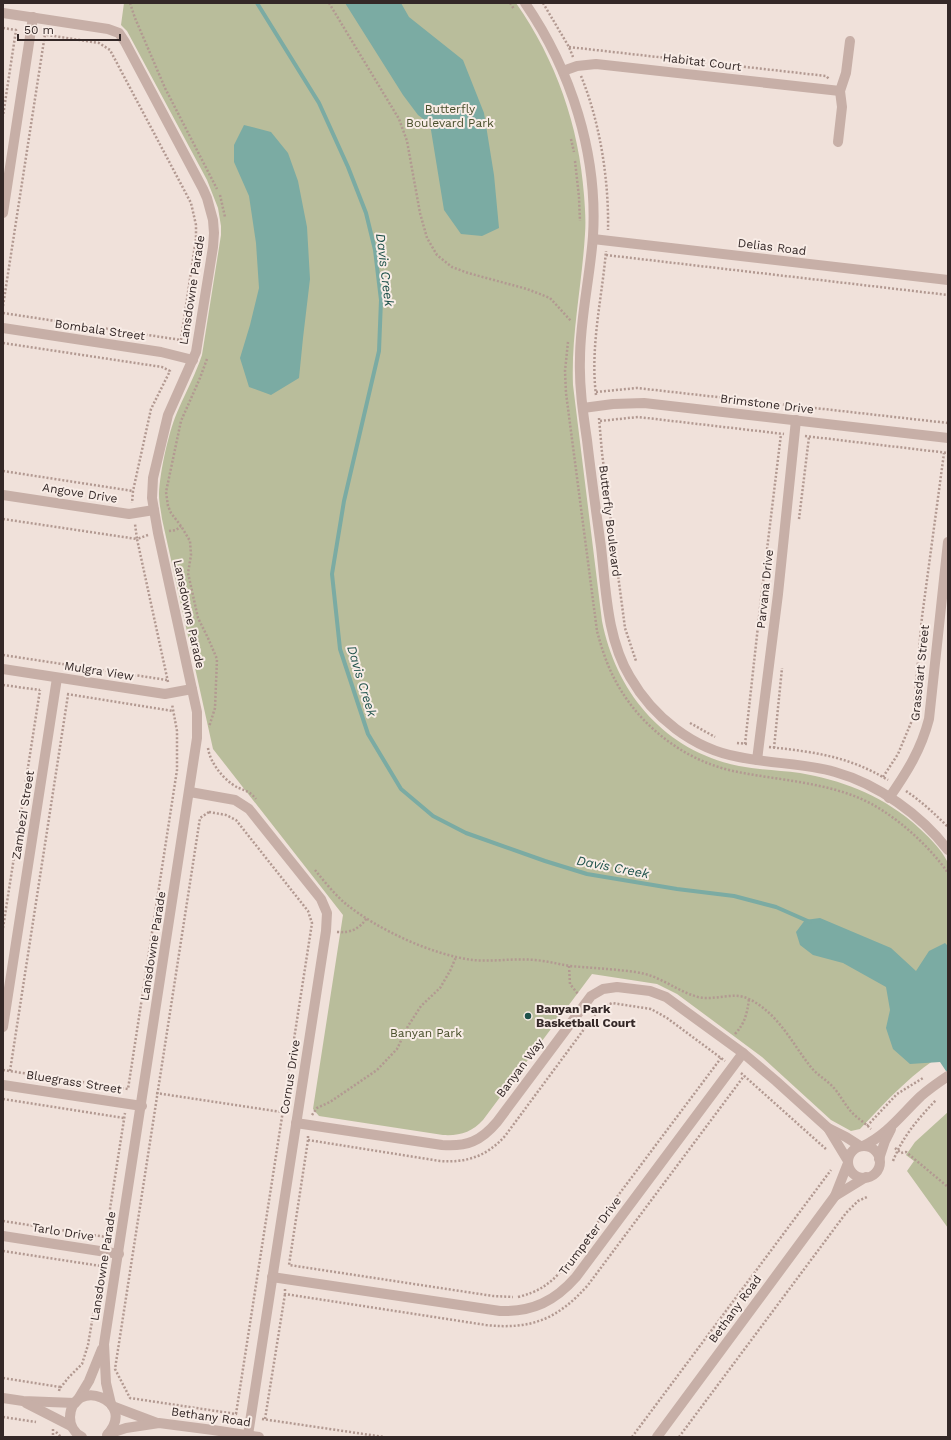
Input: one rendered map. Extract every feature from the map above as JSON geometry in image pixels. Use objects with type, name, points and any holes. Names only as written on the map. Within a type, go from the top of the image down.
[{"type":"street","name":"Butterfly Boulevard","points":[[525,3],[552,48],[563,71],[572,94],[584,136],[590,168],[592,193],[592,239],[580,344],[580,374],[583,408],[611,623],[622,663],[646,701],[666,721],[681,733],[706,747],[741,758],[820,768],[864,782],[908,809],[938,837],[948,850]]},
{"type":"street","name":"Lansdowne Parade","points":[[3,13],[108,29],[118,33],[125,42],[203,189],[212,215],[214,233],[199,337],[193,360],[164,426],[153,478],[152,498],[158,533],[197,712],[198,729],[190,792],[104,1344],[106,1383],[115,1413],[113,1428],[106,1436]]},
{"type":"street","points":[[3,213],[33,17]]},
{"type":"street","points":[[838,142],[842,107],[840,91],[846,73],[850,41]]},
{"type":"street","name":"Habitat Court","points":[[563,71],[586,64],[608,65],[840,91]]},
{"type":"street","name":"Delias Road","points":[[592,239],[948,280]]},
{"type":"street","name":"Bombala Street","points":[[3,328],[161,352],[193,360]]},
{"type":"street","name":"Brimstone Drive","points":[[583,408],[613,404],[644,403],[948,438]]},
{"type":"street","name":"Parvana Drive","points":[[757,760],[778,594],[796,420]]},
{"type":"street","name":"Angove Drive","points":[[3,495],[133,514],[154,510]]},
{"type":"street","name":"Grassdart Street","points":[[889,798],[919,749],[929,719],[948,542]]},
{"type":"street","name":"Mulgra View","points":[[3,669],[165,694],[192,689]]},
{"type":"street","name":"Zambezi Street","points":[[3,1027],[57,678]]},
{"type":"street","name":"Cornus Drive","points":[[190,792],[235,800],[249,809],[321,899],[327,913],[326,931],[248,1435]]},
{"type":"street","name":"Banyan Way","points":[[296,1123],[311,1120],[442,1145],[458,1146],[473,1142],[485,1135],[497,1122],[587,1001],[597,992],[610,988],[624,987],[658,993],[675,1003],[743,1053],[828,1128],[862,1146]]},
{"type":"street","name":"Trumpeter Drive","points":[[272,1277],[500,1311],[519,1311],[547,1302],[558,1295],[576,1277],[743,1053]]},
{"type":"street","points":[[882,1139],[852,1151],[848,1162],[852,1172],[856,1176],[866,1177],[875,1173],[878,1169],[882,1139],[894,1124],[922,1095],[948,1076]]},
{"type":"street","name":"Bluegrass Street","points":[[3,1085],[142,1106]]},
{"type":"street","name":"Banyan Way","points":[[828,1128],[848,1162]]},
{"type":"street","points":[[862,1146],[872,1148],[878,1155],[879,1159]]},
{"type":"street","name":"Bethany Road","points":[[657,1437],[835,1196],[848,1162]]},
{"type":"street","name":"Bethany Road","points":[[835,1196],[866,1177]]},
{"type":"street","name":"Tarlo Drive","points":[[3,1236],[119,1254]]},
{"type":"street","name":"Lansdowne Parade","points":[[76,1432],[70,1414],[89,1381],[104,1344]]},
{"type":"street","name":"Bethany Road","points":[[76,1402],[91,1395],[98,1396],[105,1399],[112,1405],[159,1423],[259,1437]]},
{"type":"street","points":[[3,1398],[23,1402],[76,1402]]},
{"type":"street","points":[[23,1402],[55,1418],[76,1432]]},
{"type":"street","name":"Bethany Road","points":[[106,1436],[126,1428],[159,1423]]},
{"type":"path","points":[[130,3],[165,88],[215,183],[223,204],[226,220]]},
{"type":"path","points":[[329,3],[400,119],[407,141],[420,213],[427,238],[437,255],[452,267],[468,273],[521,287],[550,298],[570,321]]},
{"type":"path","points":[[510,3],[516,12]]},
{"type":"path","points":[[543,3],[577,66],[591,106],[600,143],[607,190],[606,256],[596,333],[594,374],[600,421],[602,453],[626,628],[637,663]]},
{"type":"path","points":[[3,28],[16,30],[3,116]]},
{"type":"path","points":[[3,306],[45,34],[99,42],[110,50],[188,196],[194,212],[196,238],[181,340],[3,313]]},
{"type":"path","points":[[568,47],[826,76],[840,91]]},
{"type":"path","points":[[570,133],[577,176],[580,228]]},
{"type":"path","points":[[606,256],[948,295]]},
{"type":"path","points":[[570,328],[571,314]]},
{"type":"path","points":[[568,336],[565,371],[566,393],[597,630],[612,676],[626,699],[657,733],[671,744],[696,758],[737,772],[826,787],[859,798],[882,810],[908,830],[927,848],[938,859],[948,873]]},
{"type":"path","points":[[3,343],[162,367],[170,371],[151,409],[133,491],[132,503],[137,539],[174,710],[177,739],[177,770],[128,1089],[127,1104],[88,1345],[82,1364],[60,1387],[57,1403]]},
{"type":"path","points":[[208,355],[202,374],[180,421],[166,492],[168,506],[171,513],[190,541],[191,555],[188,574],[196,611],[217,659],[215,708],[209,730]]},
{"type":"path","points":[[596,392],[637,388],[948,423]]},
{"type":"path","points":[[600,421],[638,417],[948,453]]},
{"type":"path","points":[[745,744],[781,434]]},
{"type":"path","points":[[883,777],[898,754],[913,718],[922,617],[944,453]]},
{"type":"path","points":[[3,471],[133,491]]},
{"type":"path","points":[[3,519],[137,539],[158,533]]},
{"type":"path","points":[[3,655],[167,680]]},
{"type":"path","points":[[3,685],[174,710]]},
{"type":"path","points":[[3,928],[40,690]]},
{"type":"path","points":[[10,1071],[68,695]]},
{"type":"path","points":[[684,719],[717,738]]},
{"type":"path","points":[[735,743],[829,755],[865,767],[917,798],[948,828]]},
{"type":"path","points":[[208,745],[209,753],[215,766],[232,785],[251,792],[260,804]]},
{"type":"path","points":[[236,1414],[312,923],[308,911],[236,820],[226,815],[209,812],[200,818],[115,1368],[130,1398],[384,1437]]},
{"type":"path","points":[[311,866],[344,902],[380,927],[442,953],[474,960],[534,960],[569,966],[599,967],[646,974],[699,997],[714,998],[740,996],[749,999],[760,1006],[777,1022],[811,1067],[835,1089],[849,1110],[858,1119],[901,1153],[906,1152],[948,1187]]},
{"type":"path","points":[[326,931],[343,932],[354,930],[362,926],[367,918]]},
{"type":"path","points":[[265,1419],[311,1120],[317,1108],[330,1102],[377,1070],[397,1049],[408,1026],[421,1006],[440,988],[456,957]]},
{"type":"path","points":[[569,966],[570,984],[577,993],[599,1009]]},
{"type":"path","points":[[289,1265],[504,1297],[518,1297],[538,1291],[547,1286],[563,1269],[719,1057],[728,1042],[745,1021],[748,1012],[749,999]]},
{"type":"path","points":[[308,1140],[452,1162],[468,1160],[481,1155],[491,1149],[505,1136],[599,1009],[612,1003],[651,1009],[667,1018],[732,1066],[830,1153]]},
{"type":"path","points":[[3,1070],[128,1089]]},
{"type":"path","points":[[284,1294],[501,1326],[525,1325],[548,1318],[570,1304],[588,1285],[744,1076]]},
{"type":"path","points":[[867,1126],[897,1094],[924,1078]]},
{"type":"path","points":[[144,1092],[282,1112]]},
{"type":"path","points":[[3,1099],[124,1118]]},
{"type":"path","points":[[893,1161],[897,1150],[909,1130],[920,1116],[937,1100]]},
{"type":"path","points":[[632,1437],[834,1167]]},
{"type":"path","points":[[679,1437],[846,1213],[858,1202],[867,1197]]},
{"type":"path","points":[[3,1221],[106,1237]]},
{"type":"path","points":[[3,1251],[101,1266]]},
{"type":"path","points":[[3,1378],[60,1387]]},
{"type":"path","points":[[3,1417],[27,1420],[43,1425]]},
{"type":"path","points":[[54,1436],[53,1430],[55,1418]]},
{"type":"path","points":[[48,1427],[61,1437]]},
{"type":"green space","points":[[124,3],[516,3],[543,47],[554,71],[571,119],[581,169],[585,205],[585,229],[584,253],[575,328],[573,385],[602,621],[609,647],[619,672],[632,695],[648,715],[667,733],[688,747],[712,758],[739,766],[815,776],[844,784],[872,796],[898,811],[926,834],[936,845],[948,864],[948,1051],[912,1077],[860,1129],[851,1131],[831,1120],[762,1057],[677,994],[657,984],[592,974],[483,1120],[470,1130],[455,1135],[443,1135],[319,1116],[313,1109],[343,915],[213,749],[162,519],[159,494],[163,462],[175,417],[202,355],[221,235],[221,226],[218,208],[207,180],[127,31],[121,25]]},
{"type":"green space","points":[[948,1112],[948,1228],[907,1171],[914,1161],[906,1155],[915,1142]]},
{"type":"water","points":[[345,3],[401,3],[409,17],[463,60],[484,113],[494,175],[499,228],[482,236],[461,234],[444,210],[430,124],[418,115],[403,95]]},
{"type":"water","points":[[244,125],[271,132],[288,153],[298,181],[307,227],[310,279],[299,378],[271,395],[249,387],[240,358],[259,288],[256,243],[249,196],[234,162],[234,145]]},
{"type":"water","points":[[820,918],[891,948],[916,971],[929,951],[945,943],[948,946],[948,1074],[940,1062],[910,1064],[893,1049],[886,1028],[890,1010],[886,987],[843,963],[813,955],[800,945],[796,932],[805,920]]},
{"type":"waterway","name":"Davis Creek","points":[[257,3],[319,103],[348,167],[366,213],[375,250],[381,300],[379,351],[344,501],[332,574],[340,649],[368,734],[401,789],[433,816],[466,833],[545,861],[587,874],[677,889],[734,896],[776,907],[810,922]]},
{"type":"place","name":"Banyan Park Basketball Court","points":[[528,1016]]},
{"type":"park label","name":"Butterfly Boulevard Park","points":[[450,116]]},
{"type":"park label","name":"Banyan Park","points":[[426,1033]]}]
